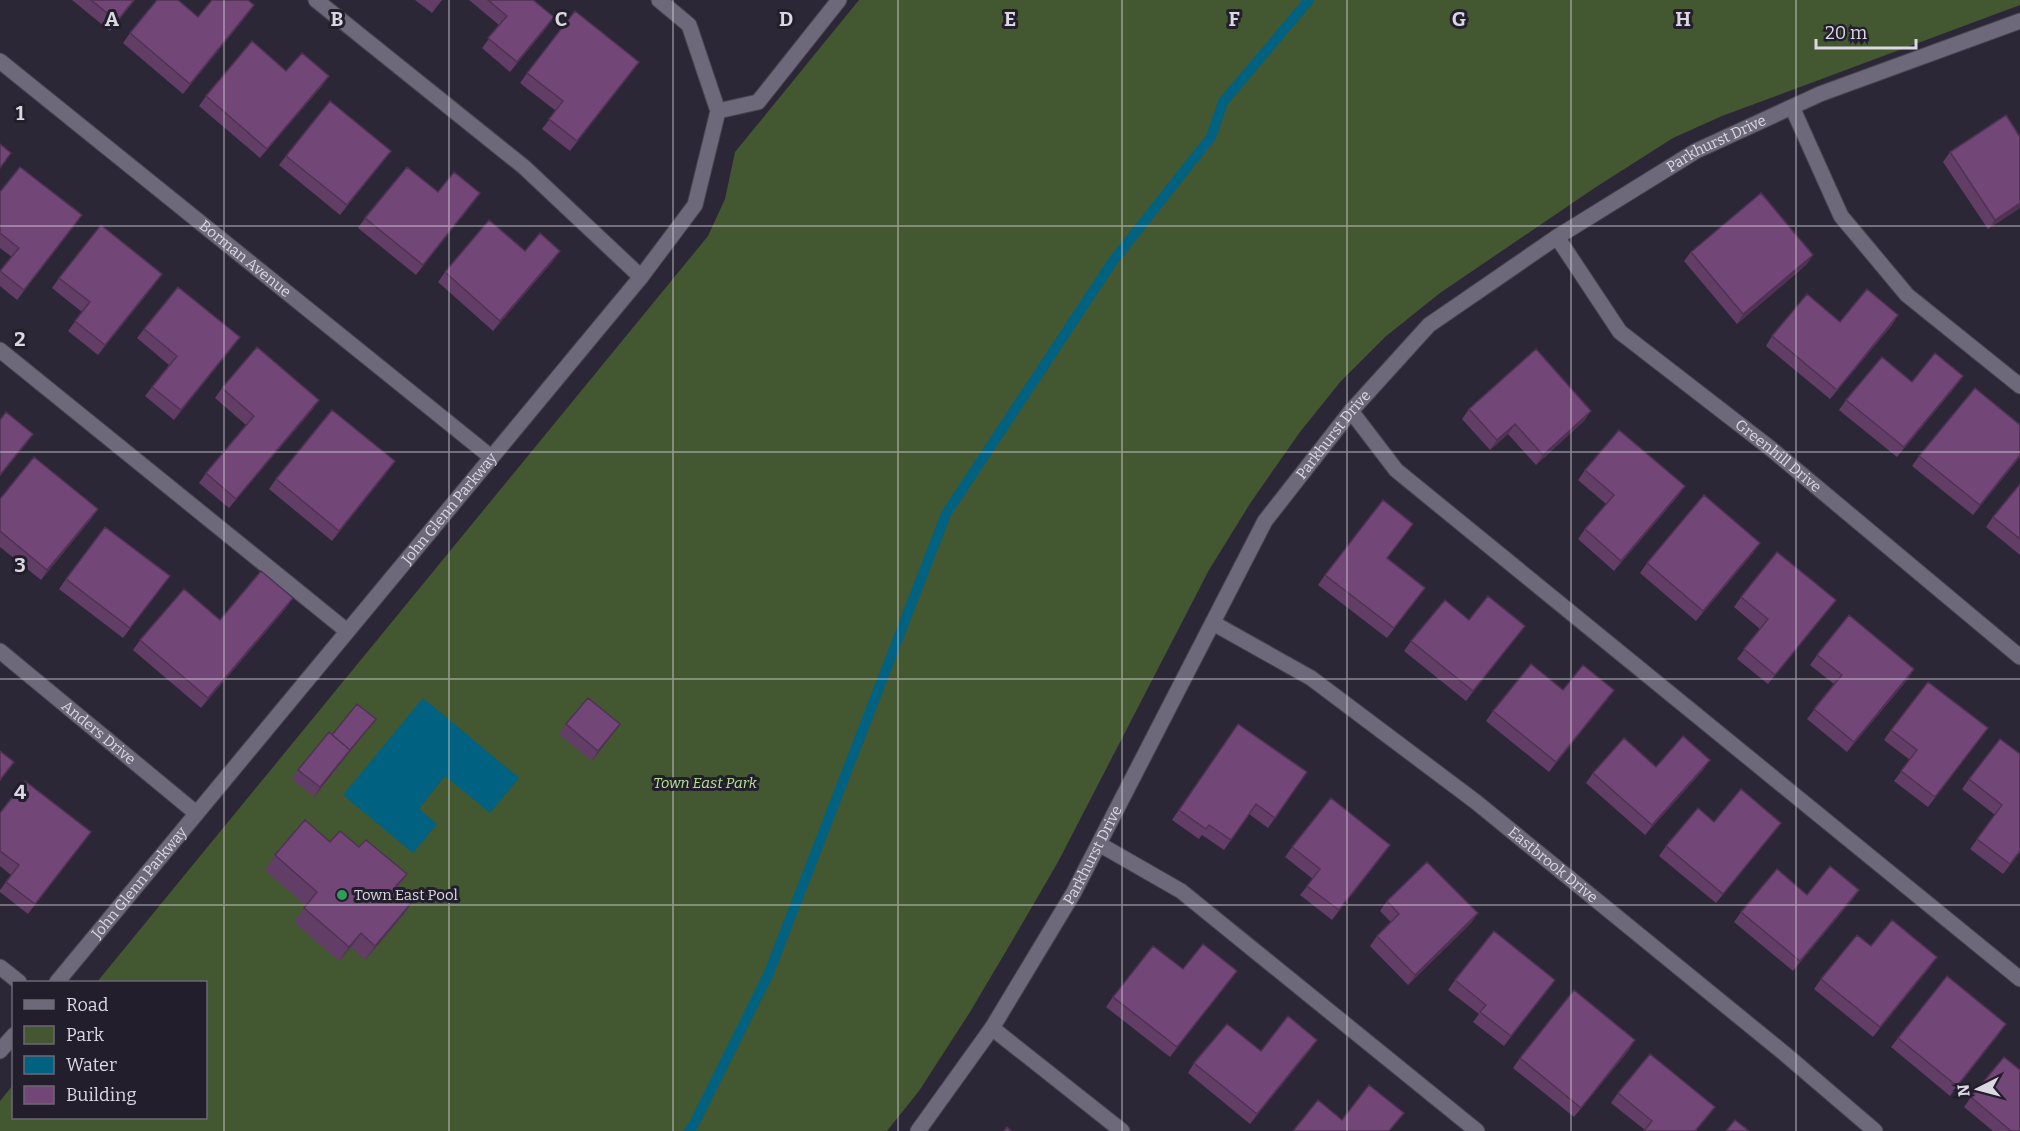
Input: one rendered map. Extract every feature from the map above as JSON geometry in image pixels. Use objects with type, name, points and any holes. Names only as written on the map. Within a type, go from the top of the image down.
[{"type":"street","points":[[316,0],[524,168],[641,276]]},
{"type":"street","points":[[659,0],[689,26],[718,111],[758,102],[839,0]]},
{"type":"street","name":"Parkhurst Drive","points":[[918,1131],[992,1028],[1074,892],[1265,521],[1351,411],[1429,324],[1557,237],[1695,151],[1820,94],[2020,21]]},
{"type":"street","name":"Borman Avenue","points":[[0,61],[491,458]]},
{"type":"street","points":[[1792,107],[1841,216],[1907,295],[2020,386]]},
{"type":"street","name":"John Glenn Parkway","points":[[58,981],[641,276],[695,206],[718,111]]},
{"type":"street","name":"Greenhill Drive","points":[[1557,237],[1620,332],[1770,448],[2020,657]]},
{"type":"street","points":[[0,350],[347,631]]},
{"type":"street","points":[[1351,411],[1396,470],[2020,979]]},
{"type":"street","name":"Eastbrook Drive","points":[[1213,623],[1311,678],[1476,802],[1785,1054],[1875,1131]]},
{"type":"street","name":"Anders Drive","points":[[0,651],[196,813]]},
{"type":"street","points":[[1099,844],[1181,891],[1477,1131]]},
{"type":"street","points":[[0,967],[18,981]]},
{"type":"street","points":[[992,1028],[1122,1131]]},
{"type":"street","points":[[0,1051],[12,1037]]},
{"type":"green space","name":"Town East Park","points":[[859,0],[2020,0],[2020,5],[1722,116],[1673,138],[1596,187],[1440,293],[1385,337],[1341,381],[1300,432],[1251,502],[1209,570],[1058,862],[970,1012],[919,1091],[887,1131],[0,1131],[0,1101],[12,1086],[12,1119],[207,1119],[207,981],[98,981],[708,236],[725,199],[735,152]]},
{"type":"water","points":[[423,698],[519,778],[490,813],[445,776],[419,809],[437,824],[413,853],[343,795]]},
{"type":"building","points":[[91,0],[134,0],[117,21]]},
{"type":"building","points":[[157,0],[178,0],[198,17],[212,0],[248,0],[254,5],[190,84],[130,33]]},
{"type":"building","points":[[488,0],[533,0],[554,17],[517,62],[488,38],[507,16]]},
{"type":"building","points":[[575,11],[639,62],[577,141],[549,119],[563,101],[527,73]]},
{"type":"building","points":[[252,41],[286,71],[302,53],[329,76],[267,149],[206,96]]},
{"type":"building","points":[[330,101],[391,151],[347,205],[286,156]]},
{"type":"building","points":[[2006,115],[2020,137],[2020,203],[1995,220],[1950,152]]},
{"type":"building","points":[[0,144],[11,153],[0,168]]},
{"type":"building","points":[[20,167],[82,215],[24,290],[0,271],[19,248],[0,233],[0,192]]},
{"type":"building","points":[[407,167],[438,192],[454,172],[480,193],[423,265],[365,218]]},
{"type":"building","points":[[1761,193],[1813,255],[1743,314],[1691,252]]},
{"type":"building","points":[[489,220],[525,251],[540,233],[560,251],[500,321],[445,272]]},
{"type":"building","points":[[101,225],[162,274],[105,345],[75,321],[90,302],[59,278]]},
{"type":"building","points":[[178,287],[240,337],[181,410],[152,387],[177,356],[144,329]]},
{"type":"building","points":[[1867,289],[1898,315],[1837,390],[1772,336],[1807,294],[1840,322]]},
{"type":"building","points":[[257,347],[319,400],[236,499],[206,473],[254,416],[222,388]]},
{"type":"building","points":[[1536,349],[1591,411],[1543,455],[1515,424],[1497,440],[1469,409]]},
{"type":"building","points":[[1935,353],[1963,376],[1904,447],[1846,400],[1882,357],[1912,382]]},
{"type":"building","points":[[1975,388],[2020,425],[2020,455],[1980,505],[1919,456]]},
{"type":"building","points":[[332,410],[395,461],[339,531],[276,479]]},
{"type":"building","points":[[6,412],[33,434],[0,475],[0,420]]},
{"type":"building","points":[[1619,430],[1685,486],[1621,561],[1585,529],[1614,495],[1585,470]]},
{"type":"building","points":[[34,457],[98,509],[47,570],[0,531],[0,499]]},
{"type":"building","points":[[2020,484],[2020,539],[1993,517]]},
{"type":"building","points":[[1704,495],[1760,543],[1703,611],[1647,563]]},
{"type":"building","points":[[1383,500],[1413,524],[1387,558],[1425,588],[1394,628],[1325,575]]},
{"type":"building","points":[[105,527],[170,576],[130,628],[66,579]]},
{"type":"building","points":[[1777,552],[1836,600],[1775,675],[1744,649],[1768,619],[1741,597]]},
{"type":"building","points":[[261,571],[293,598],[208,698],[140,640],[184,589],[220,620]]},
{"type":"building","points":[[1488,596],[1525,626],[1473,691],[1411,641],[1445,600],[1469,620]]},
{"type":"building","points":[[1849,615],[1914,669],[1854,742],[1814,709],[1842,675],[1817,655]]},
{"type":"building","points":[[1531,664],[1563,690],[1583,665],[1614,690],[1556,762],[1493,711]]},
{"type":"building","points":[[1928,682],[1988,728],[1935,797],[1901,771],[1917,750],[1891,730]]},
{"type":"building","points":[[588,698],[620,724],[598,751],[566,724]]},
{"type":"building","points":[[357,704],[376,719],[350,750],[332,735]]},
{"type":"building","points":[[1238,724],[1307,772],[1275,818],[1256,804],[1231,840],[1209,825],[1206,829],[1179,810]]},
{"type":"building","points":[[329,732],[350,750],[320,787],[298,770]]},
{"type":"building","points":[[1683,736],[1710,760],[1652,825],[1593,773],[1624,738],[1656,767]]},
{"type":"building","points":[[2000,739],[2020,754],[2020,851],[2010,864],[1977,839],[2002,805],[1969,779]]},
{"type":"building","points":[[0,751],[14,762],[0,780]]},
{"type":"building","points":[[25,781],[91,832],[35,904],[6,882],[19,865],[0,851],[0,813]]},
{"type":"building","points":[[1741,789],[1781,823],[1723,894],[1666,846],[1698,808],[1714,822]]},
{"type":"building","points":[[1331,798],[1390,845],[1339,910],[1307,886],[1320,869],[1292,847]]},
{"type":"building","name":"Town East Pool","points":[[305,820],[330,842],[340,831],[359,847],[366,840],[407,874],[396,886],[413,901],[375,946],[361,933],[349,947],[304,908],[317,892],[275,855]]},
{"type":"building","points":[[1427,862],[1478,913],[1415,975],[1377,936],[1399,914],[1387,901]]},
{"type":"building","points":[[1830,866],[1859,890],[1800,961],[1741,912],[1777,869],[1807,895]]},
{"type":"building","points":[[1892,920],[1937,957],[1880,1027],[1821,979],[1857,935],[1871,946]]},
{"type":"building","points":[[1494,931],[1555,980],[1511,1036],[1480,1012],[1486,1005],[1455,980]]},
{"type":"building","points":[[1203,944],[1237,971],[1177,1047],[1113,997],[1153,946],[1183,969]]},
{"type":"building","points":[[1947,976],[2006,1024],[1957,1086],[1898,1038]]},
{"type":"building","points":[[1574,990],[1635,1040],[1581,1108],[1520,1058]]},
{"type":"building","points":[[1288,1016],[1317,1040],[1257,1114],[1194,1063],[1227,1024],[1261,1051]]},
{"type":"building","points":[[1650,1054],[1715,1107],[1695,1131],[1644,1131],[1652,1121],[1618,1093]]},
{"type":"building","points":[[2004,1057],[2020,1070],[2020,1131],[2011,1131],[1971,1097]]},
{"type":"building","points":[[1369,1085],[1404,1113],[1389,1131],[1293,1131],[1318,1100],[1342,1120]]},
{"type":"building","points":[[1735,1120],[1749,1131],[1726,1131]]},
{"type":"waterway","points":[[689,1131],[769,973],[946,514],[1113,261],[1211,137],[1223,102],[1309,0]]},
{"type":"place","name":"Town East Pool","points":[[342,895]]}]
